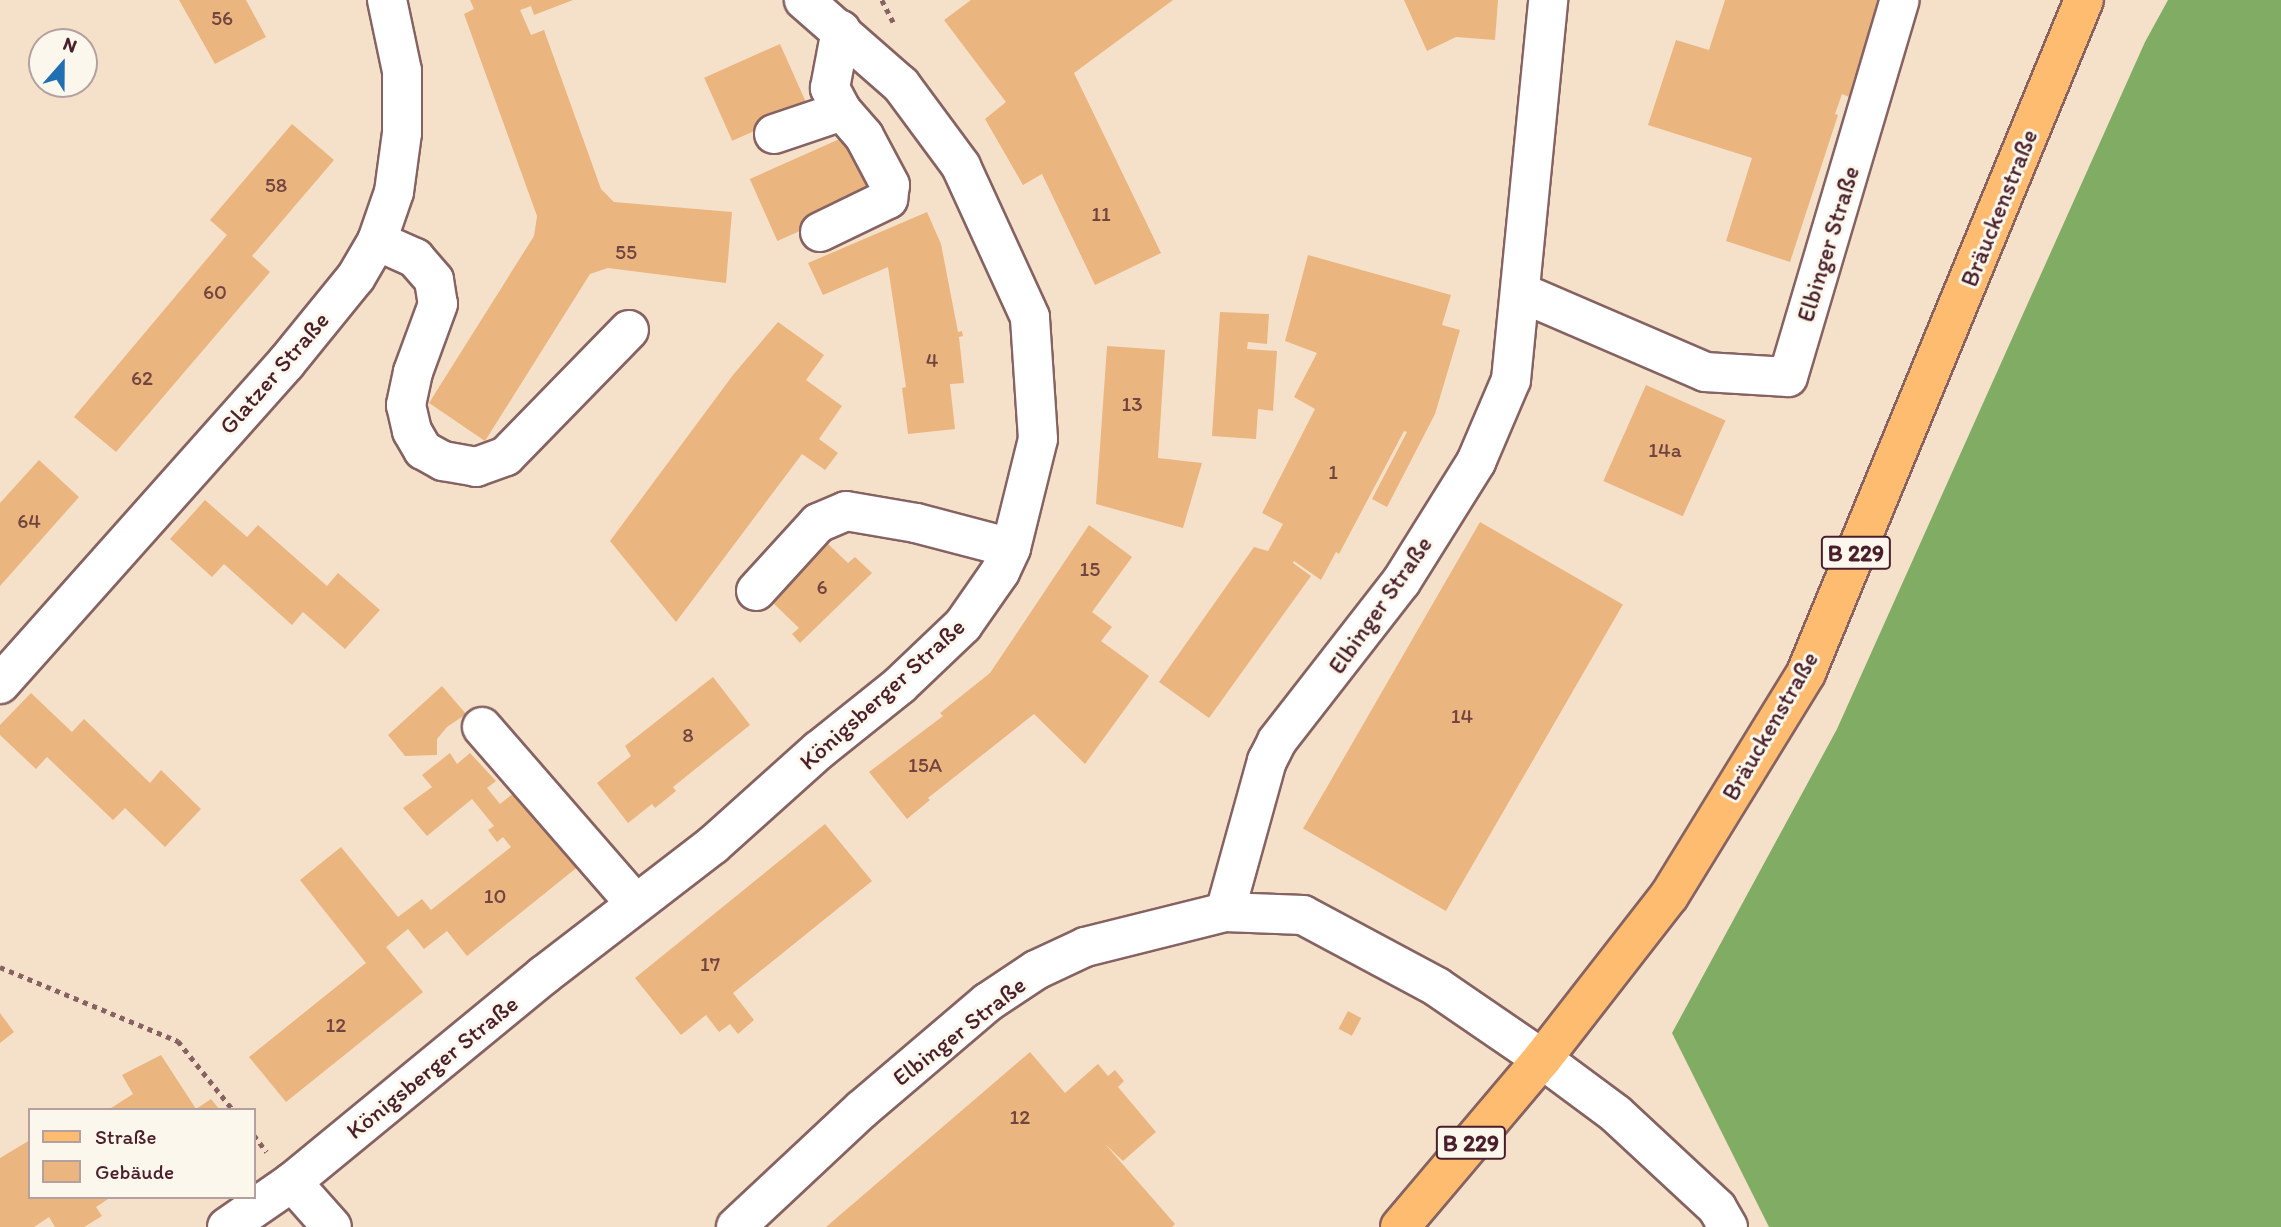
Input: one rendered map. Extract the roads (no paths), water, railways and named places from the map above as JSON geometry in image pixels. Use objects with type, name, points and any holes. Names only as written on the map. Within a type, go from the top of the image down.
[{"type":"main road","name":"Bräuckenstraße","points":[[1400,1227],[1542,1059],[1669,896],[1806,673],[2084,0]]},
{"type":"street","name":"Glatzer Straße","points":[[0,684],[286,363],[356,277],[377,241],[394,192],[402,134],[402,71],[387,0]]},
{"type":"street","name":"Königsberger Straße","points":[[227,1227],[292,1182],[635,903],[713,845],[819,750],[918,668],[963,625],[1000,572],[1011,548],[1038,439],[1030,317],[961,166],[901,85],[804,0]]},
{"type":"street","name":"Elbinger Straße","points":[[1226,912],[1267,761],[1277,741],[1401,582],[1476,462],[1511,380],[1522,293],[1548,0]]},
{"type":"street","name":"Elbinger Straße","points":[[1522,293],[1705,372],[1788,377],[1900,0]]},
{"type":"street","points":[[820,232],[888,199],[890,185],[864,136],[842,111],[830,88],[841,30]]},
{"type":"street","points":[[774,134],[842,111]]},
{"type":"street","points":[[377,241],[415,258],[434,280],[438,304],[413,372],[406,405],[412,432],[423,450],[443,461],[476,467],[506,456],[629,330]]},
{"type":"street","points":[[757,591],[818,523],[846,511],[916,523],[1011,548]]},
{"type":"street","points":[[482,727],[635,903]]},
{"type":"street","name":"Elbinger Straße","points":[[736,1227],[861,1110],[988,1002],[1036,970],[1084,947],[1226,912],[1303,915],[1437,987],[1616,1114],[1670,1161],[1717,1208],[1728,1227]]},
{"type":"street","points":[[292,1182],[332,1227]]}]
